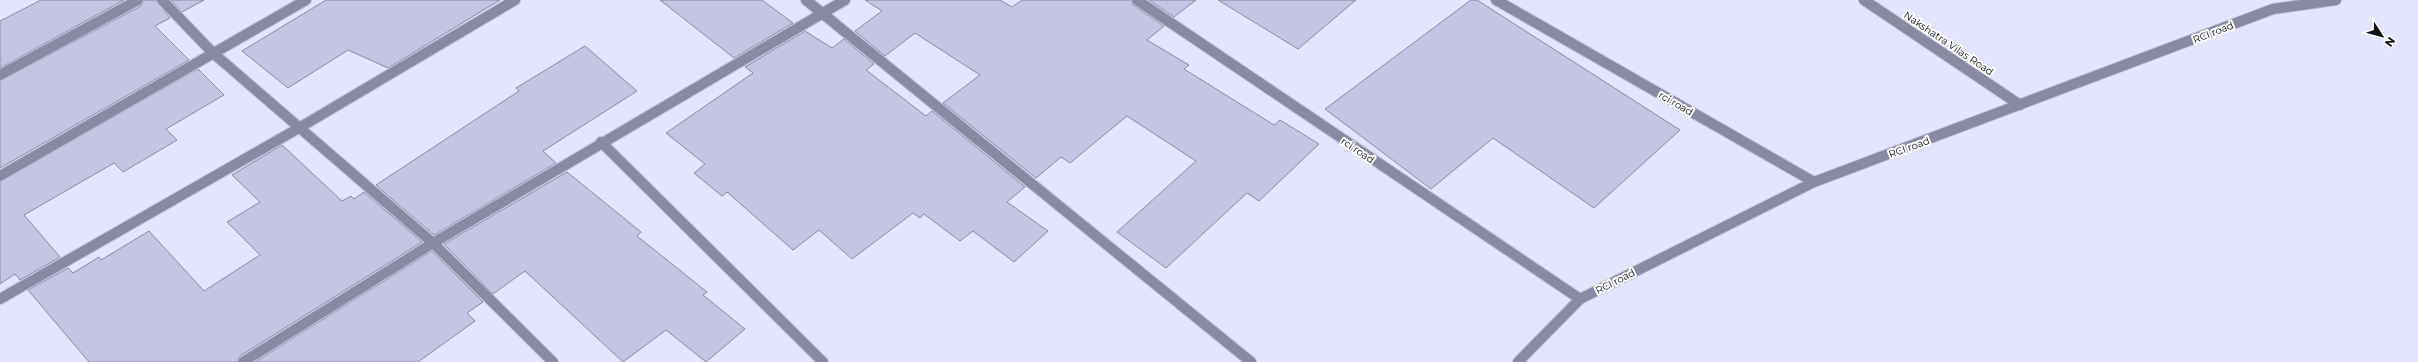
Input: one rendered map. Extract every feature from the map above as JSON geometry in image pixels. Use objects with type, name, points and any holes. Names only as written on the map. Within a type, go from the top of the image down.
[{"type":"street","points":[[0,75],[138,0]]},
{"type":"street","points":[[162,0],[213,53],[433,243],[553,362]]},
{"type":"street","points":[[0,176],[306,0]]},
{"type":"street","points":[[0,299],[299,128],[516,0]]},
{"type":"street","points":[[806,0],[1251,362]]},
{"type":"street","points":[[243,362],[433,243],[601,142],[845,0]]},
{"type":"street","name":"rci road","points":[[1137,0],[1580,299]]},
{"type":"street","name":"rci road","points":[[1496,0],[1814,182]]},
{"type":"street","name":"Nakshatra Vilas Road","points":[[1864,0],[2020,105]]},
{"type":"street","name":"RCI road","points":[[1518,362],[1580,299],[1814,182],[2273,9],[2336,0]]},
{"type":"street","points":[[601,142],[823,362]]},
{"type":"building","points":[[41,0],[124,0],[0,68],[0,21]]},
{"type":"building","points":[[144,0],[156,0],[170,18],[155,26],[189,60],[0,168],[0,81],[141,6]]},
{"type":"building","points":[[171,0],[204,0],[182,12]]},
{"type":"building","points":[[326,0],[500,0],[388,68],[348,50],[288,88],[242,51]]},
{"type":"building","points":[[660,0],[762,0],[793,23],[734,58]]},
{"type":"building","points":[[865,0],[1000,0],[1012,7],[1022,0],[1131,0],[1133,5],[1164,26],[1147,40],[1189,65],[1184,69],[1274,125],[1280,120],[1319,144],[1259,201],[1247,193],[1166,268],[1117,232],[1196,161],[1127,116],[1070,163],[1061,157],[1036,178],[943,103],[980,75],[915,33],[885,56],[855,31],[882,11]]},
{"type":"building","points":[[1149,0],[1196,0],[1174,17]]},
{"type":"building","points":[[1218,0],[1356,0],[1298,49]]},
{"type":"building","points":[[1471,0],[1477,0],[1680,130],[1594,208],[1493,138],[1431,189],[1325,109]]},
{"type":"building","points":[[805,31],[832,48],[844,39],[874,64],[866,70],[926,116],[932,111],[1025,187],[1007,202],[1048,231],[1014,262],[973,231],[960,241],[924,214],[920,218],[913,213],[852,259],[819,230],[793,250],[727,192],[722,196],[694,173],[705,164],[666,133],[753,73],[745,67]]},
{"type":"building","points":[[585,46],[637,91],[543,151],[556,163],[434,235],[376,185],[519,91],[516,88]]},
{"type":"building","points":[[198,69],[224,95],[166,129],[177,140],[123,172],[114,163],[24,215],[60,257],[20,280],[15,274],[0,284],[0,182]]},
{"type":"building","points":[[282,145],[342,201],[351,196],[354,199],[364,192],[422,242],[240,356],[237,362],[89,362],[28,290],[68,268],[73,273],[99,257],[101,260],[149,231],[204,291],[260,255],[227,222],[260,202],[232,175]]},
{"type":"building","points":[[567,172],[641,232],[637,236],[707,292],[703,295],[745,329],[706,362],[666,330],[623,362],[525,271],[493,294],[444,244]]},
{"type":"building","points":[[432,251],[483,302],[467,313],[475,321],[418,362],[255,362]]}]
